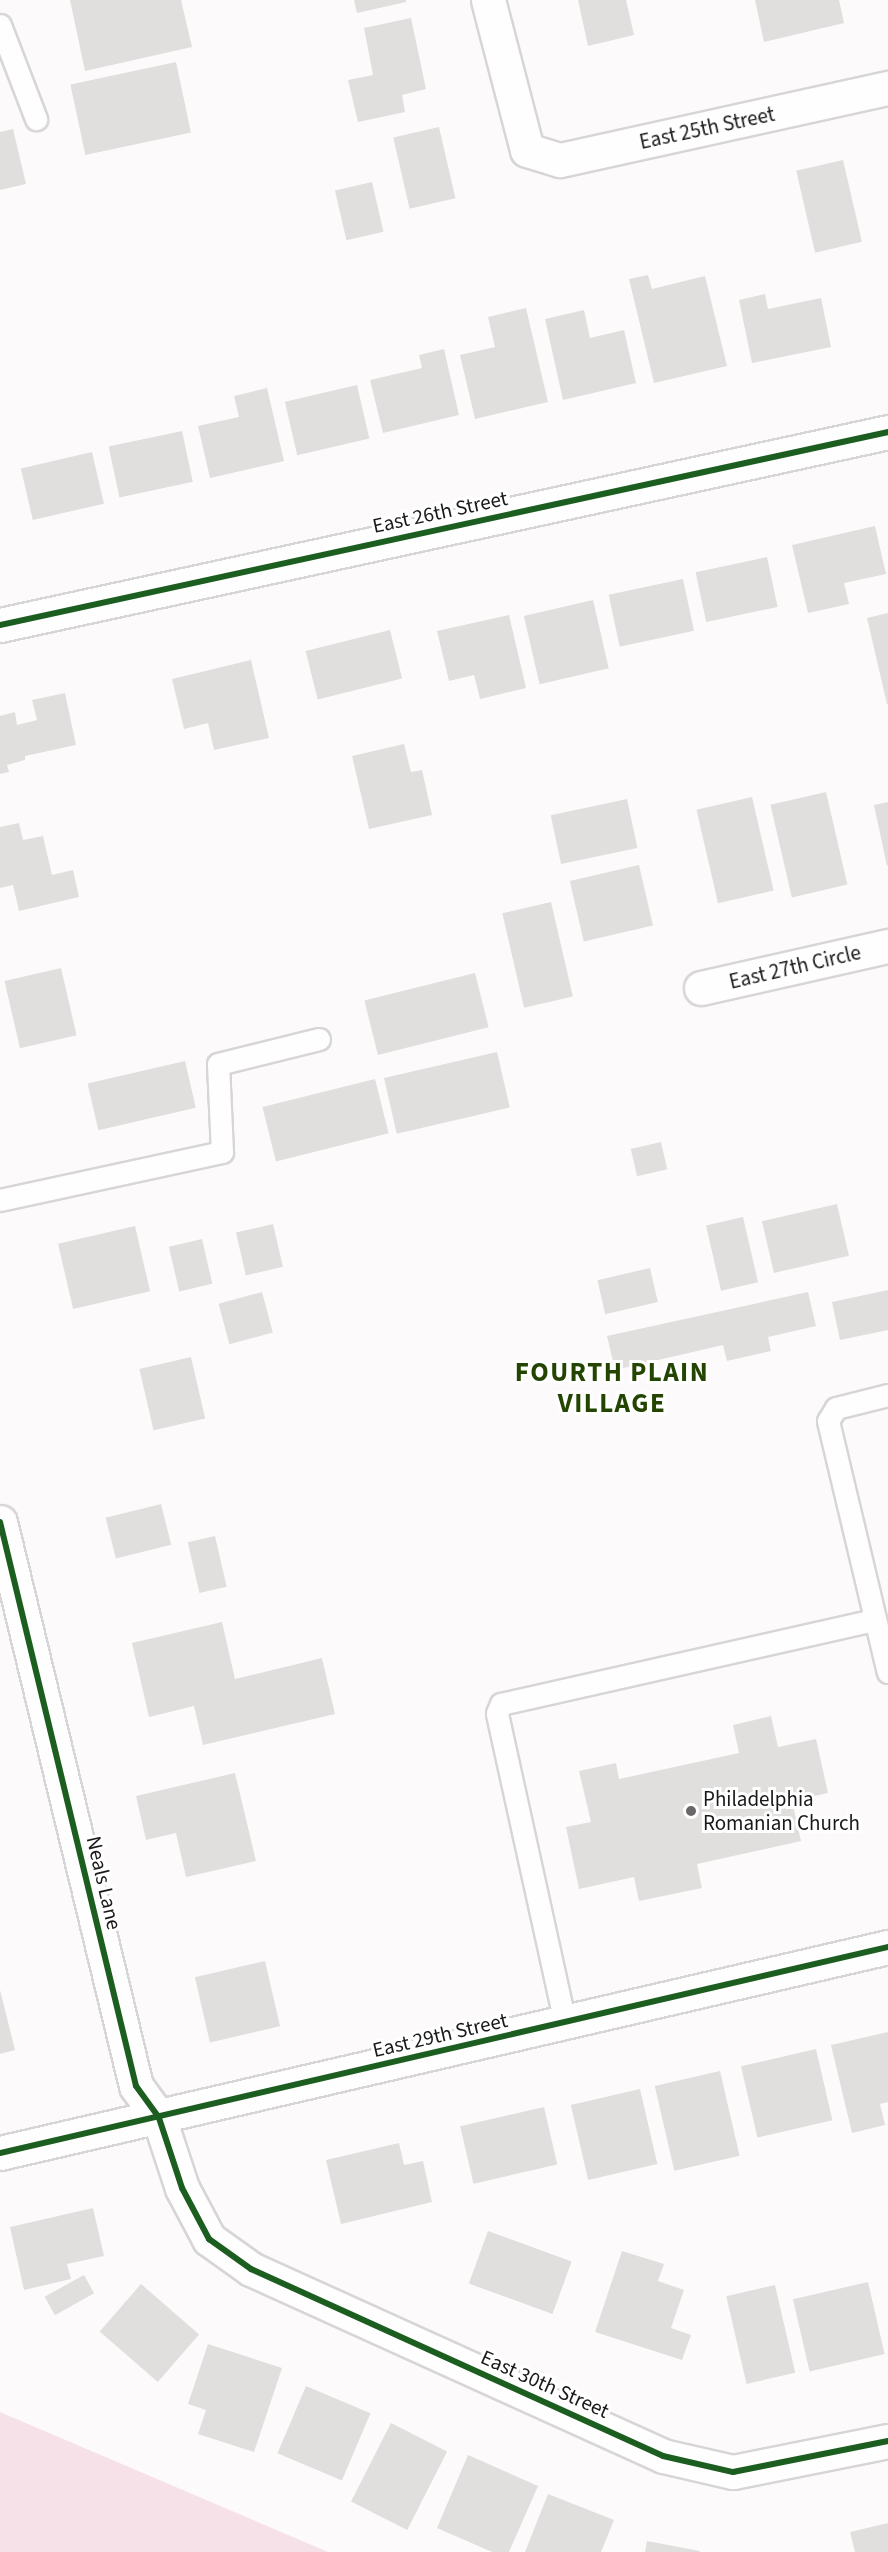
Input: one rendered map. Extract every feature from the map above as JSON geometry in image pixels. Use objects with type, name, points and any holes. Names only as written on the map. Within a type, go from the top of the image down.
[{"type":"street","name":"East 25th Street","points":[[488,0],[527,150],[560,160],[888,88]]},
{"type":"street","name":"East 26th Street","points":[[0,625],[888,432]]},
{"type":"street","name":"East 27th Circle","points":[[702,988],[888,946]]},
{"type":"street","name":"Neals Lane","points":[[0,1522],[4,1558],[136,2086],[159,2118],[182,2188],[209,2239]]},
{"type":"street","name":"East 29th Street","points":[[0,2153],[159,2118],[888,1947]]},
{"type":"street","name":"East 30th Street","points":[[209,2239],[250,2269],[663,2456],[733,2472],[888,2441]]},
{"type":"lane","points":[[0,25],[36,118]]},
{"type":"lane","points":[[0,1200],[222,1152],[218,1064],[319,1039]]},
{"type":"lane","points":[[888,1395],[836,1408],[828,1421],[888,1672]]},
{"type":"lane","points":[[565,2023],[497,1713],[501,1704],[875,1620]]},
{"type":"shaded area","points":[[0,2412],[328,2552],[0,2552]]},
{"type":"building","points":[[70,0],[181,0],[192,47],[85,71]]},
{"type":"building","points":[[354,0],[406,0],[406,2],[357,13]]},
{"type":"building","points":[[578,0],[626,0],[634,35],[588,46]]},
{"type":"building","points":[[755,0],[839,0],[844,23],[764,42]]},
{"type":"building","points":[[411,18],[426,89],[402,95],[405,112],[358,122],[348,80],[373,75],[364,28]]},
{"type":"building","points":[[176,62],[191,132],[85,155],[70,84]]},
{"type":"building","points":[[439,127],[455,198],[410,209],[393,138]]},
{"type":"building","points":[[13,129],[26,184],[0,190],[0,132]]},
{"type":"building","points":[[843,160],[862,242],[815,253],[796,171]]},
{"type":"building","points":[[372,182],[383,232],[346,240],[335,191]]},
{"type":"building","points":[[648,275],[652,289],[705,276],[727,366],[654,383],[629,279]]},
{"type":"building","points":[[765,294],[768,309],[821,298],[831,347],[752,363],[739,300]]},
{"type":"building","points":[[526,308],[548,402],[475,419],[460,355],[495,347],[488,317]]},
{"type":"building","points":[[584,310],[590,338],[624,330],[636,383],[563,400],[545,319]]},
{"type":"building","points":[[444,349],[459,415],[383,433],[370,380],[422,368],[419,355]]},
{"type":"building","points":[[357,385],[369,439],[297,455],[285,402]]},
{"type":"building","points":[[267,388],[284,461],[210,478],[198,426],[239,417],[234,396]]},
{"type":"building","points":[[182,431],[193,482],[119,497],[109,447]]},
{"type":"building","points":[[92,452],[104,504],[33,520],[21,468]]},
{"type":"building","points":[[875,526],[886,574],[844,583],[849,604],[808,613],[792,545]]},
{"type":"building","points":[[767,557],[778,607],[706,622],[696,572]]},
{"type":"building","points":[[683,579],[694,631],[620,647],[609,595]]},
{"type":"building","points":[[593,600],[609,668],[540,684],[524,616]]},
{"type":"building","points":[[888,613],[888,704],[887,704],[867,618]]},
{"type":"building","points":[[509,615],[526,688],[480,699],[474,675],[449,681],[437,631]]},
{"type":"building","points":[[390,630],[402,679],[318,700],[306,651]]},
{"type":"building","points":[[251,660],[269,738],[214,750],[208,723],[184,729],[172,679]]},
{"type":"building","points":[[65,693],[76,745],[25,756],[25,760],[7,765],[9,772],[0,774],[0,716],[15,712],[17,725],[37,720],[32,700]]},
{"type":"building","points":[[404,744],[411,772],[422,770],[432,815],[369,829],[352,756]]},
{"type":"building","points":[[826,792],[847,885],[792,897],[770,805]]},
{"type":"building","points":[[752,797],[774,891],[718,903],[696,810]]},
{"type":"building","points":[[627,799],[637,848],[561,864],[551,815]]},
{"type":"building","points":[[888,802],[888,865],[887,866],[874,805]]},
{"type":"building","points":[[19,823],[23,840],[43,836],[52,875],[73,870],[79,897],[19,911],[13,885],[0,888],[0,827]]},
{"type":"building","points":[[639,865],[653,925],[584,941],[570,881]]},
{"type":"building","points":[[551,902],[573,997],[524,1008],[502,913]]},
{"type":"building","points":[[61,968],[77,1035],[20,1048],[4,981]]},
{"type":"building","points":[[475,973],[489,1027],[378,1055],[364,1001]]},
{"type":"building","points":[[497,1052],[510,1108],[397,1134],[384,1078]]},
{"type":"building","points":[[185,1061],[196,1108],[98,1130],[88,1083]]},
{"type":"building","points":[[375,1079],[389,1133],[276,1161],[262,1107]]},
{"type":"building","points":[[661,1142],[667,1169],[637,1176],[631,1149]]},
{"type":"building","points":[[837,1204],[849,1256],[774,1273],[762,1221]]},
{"type":"building","points":[[743,1217],[758,1282],[721,1291],[706,1226]]},
{"type":"building","points":[[273,1224],[283,1267],[246,1275],[236,1233]]},
{"type":"building","points":[[135,1226],[150,1291],[73,1309],[58,1244]]},
{"type":"building","points":[[202,1239],[212,1284],[179,1291],[169,1247]]},
{"type":"building","points":[[650,1268],[658,1302],[605,1314],[597,1280]]},
{"type":"building","points":[[888,1290],[888,1330],[840,1340],[832,1302]]},
{"type":"building","points":[[262,1292],[273,1333],[229,1344],[219,1304]]},
{"type":"building","points":[[808,1292],[816,1326],[768,1337],[771,1351],[727,1361],[723,1345],[615,1370],[607,1336]]},
{"type":"building","points":[[191,1357],[205,1418],[154,1430],[139,1369]]},
{"type":"building","points":[[161,1504],[171,1545],[116,1559],[106,1518]]},
{"type":"building","points":[[215,1536],[227,1587],[199,1593],[188,1542]]},
{"type":"building","points":[[222,1622],[235,1679],[322,1658],[335,1714],[203,1745],[194,1706],[149,1717],[132,1643]]},
{"type":"building","name":"Philadelphia Romanian Church","points":[[771,1716],[778,1747],[816,1739],[828,1793],[792,1801],[801,1841],[697,1864],[702,1888],[639,1901],[634,1877],[579,1889],[566,1827],[591,1822],[579,1771],[616,1763],[619,1779],[739,1753],[733,1725]]},
{"type":"building","points":[[235,1773],[256,1861],[186,1877],[176,1833],[146,1840],[136,1796]]},
{"type":"building","points":[[265,1961],[280,2026],[210,2042],[195,1977]]},
{"type":"building","points":[[0,1990],[15,2050],[0,2054]]},
{"type":"building","points":[[888,2032],[888,2102],[880,2104],[885,2125],[852,2133],[831,2045]]},
{"type":"building","points":[[816,2049],[832,2120],[757,2137],[741,2066]]},
{"type":"building","points":[[720,2071],[740,2156],[674,2171],[655,2086]]},
{"type":"building","points":[[640,2089],[657,2164],[588,2180],[571,2105]]},
{"type":"building","points":[[544,2107],[557,2164],[473,2184],[460,2126]]},
{"type":"building","points":[[399,2143],[404,2165],[423,2161],[432,2202],[341,2224],[326,2160]]},
{"type":"building","points":[[93,2208],[104,2256],[67,2264],[71,2279],[24,2290],[10,2227]]},
{"type":"building","points":[[488,2231],[572,2261],[552,2314],[469,2284]]},
{"type":"building","points":[[622,2251],[664,2264],[658,2281],[684,2290],[671,2328],[691,2335],[682,2360],[595,2332]]},
{"type":"building","points":[[84,2275],[94,2293],[55,2315],[45,2297]]},
{"type":"building","points":[[868,2282],[885,2354],[810,2371],[793,2299]]},
{"type":"building","points":[[141,2284],[199,2335],[158,2382],[100,2332]]},
{"type":"building","points":[[775,2285],[795,2373],[747,2384],[726,2296]]},
{"type":"building","points":[[208,2344],[282,2368],[254,2452],[198,2434],[206,2410],[188,2404]]},
{"type":"building","points":[[306,2386],[370,2413],[342,2481],[277,2453]]},
{"type":"building","points":[[391,2423],[447,2452],[407,2530],[351,2501]]},
{"type":"building","points":[[468,2455],[538,2486],[509,2552],[492,2552],[437,2528]]},
{"type":"building","points":[[548,2494],[614,2520],[601,2552],[525,2552]]},
{"type":"building","points":[[888,2523],[888,2552],[855,2552],[850,2532]]},
{"type":"building","points":[[647,2541],[700,2551],[700,2552],[645,2552]]},
{"type":"cycle path","points":[[0,625],[888,432]]},
{"type":"cycle path","points":[[0,1522],[136,2086],[159,2118],[182,2188],[209,2239],[251,2269],[663,2456],[733,2472],[888,2441]]},
{"type":"cycle path","points":[[0,2153],[888,1947]]},
{"type":"place","name":"Philadelphia Romanian Church","points":[[691,1811]]},
{"type":"district","name":"FOURTH PLAIN VILLAGE","points":[[612,1388]]}]
